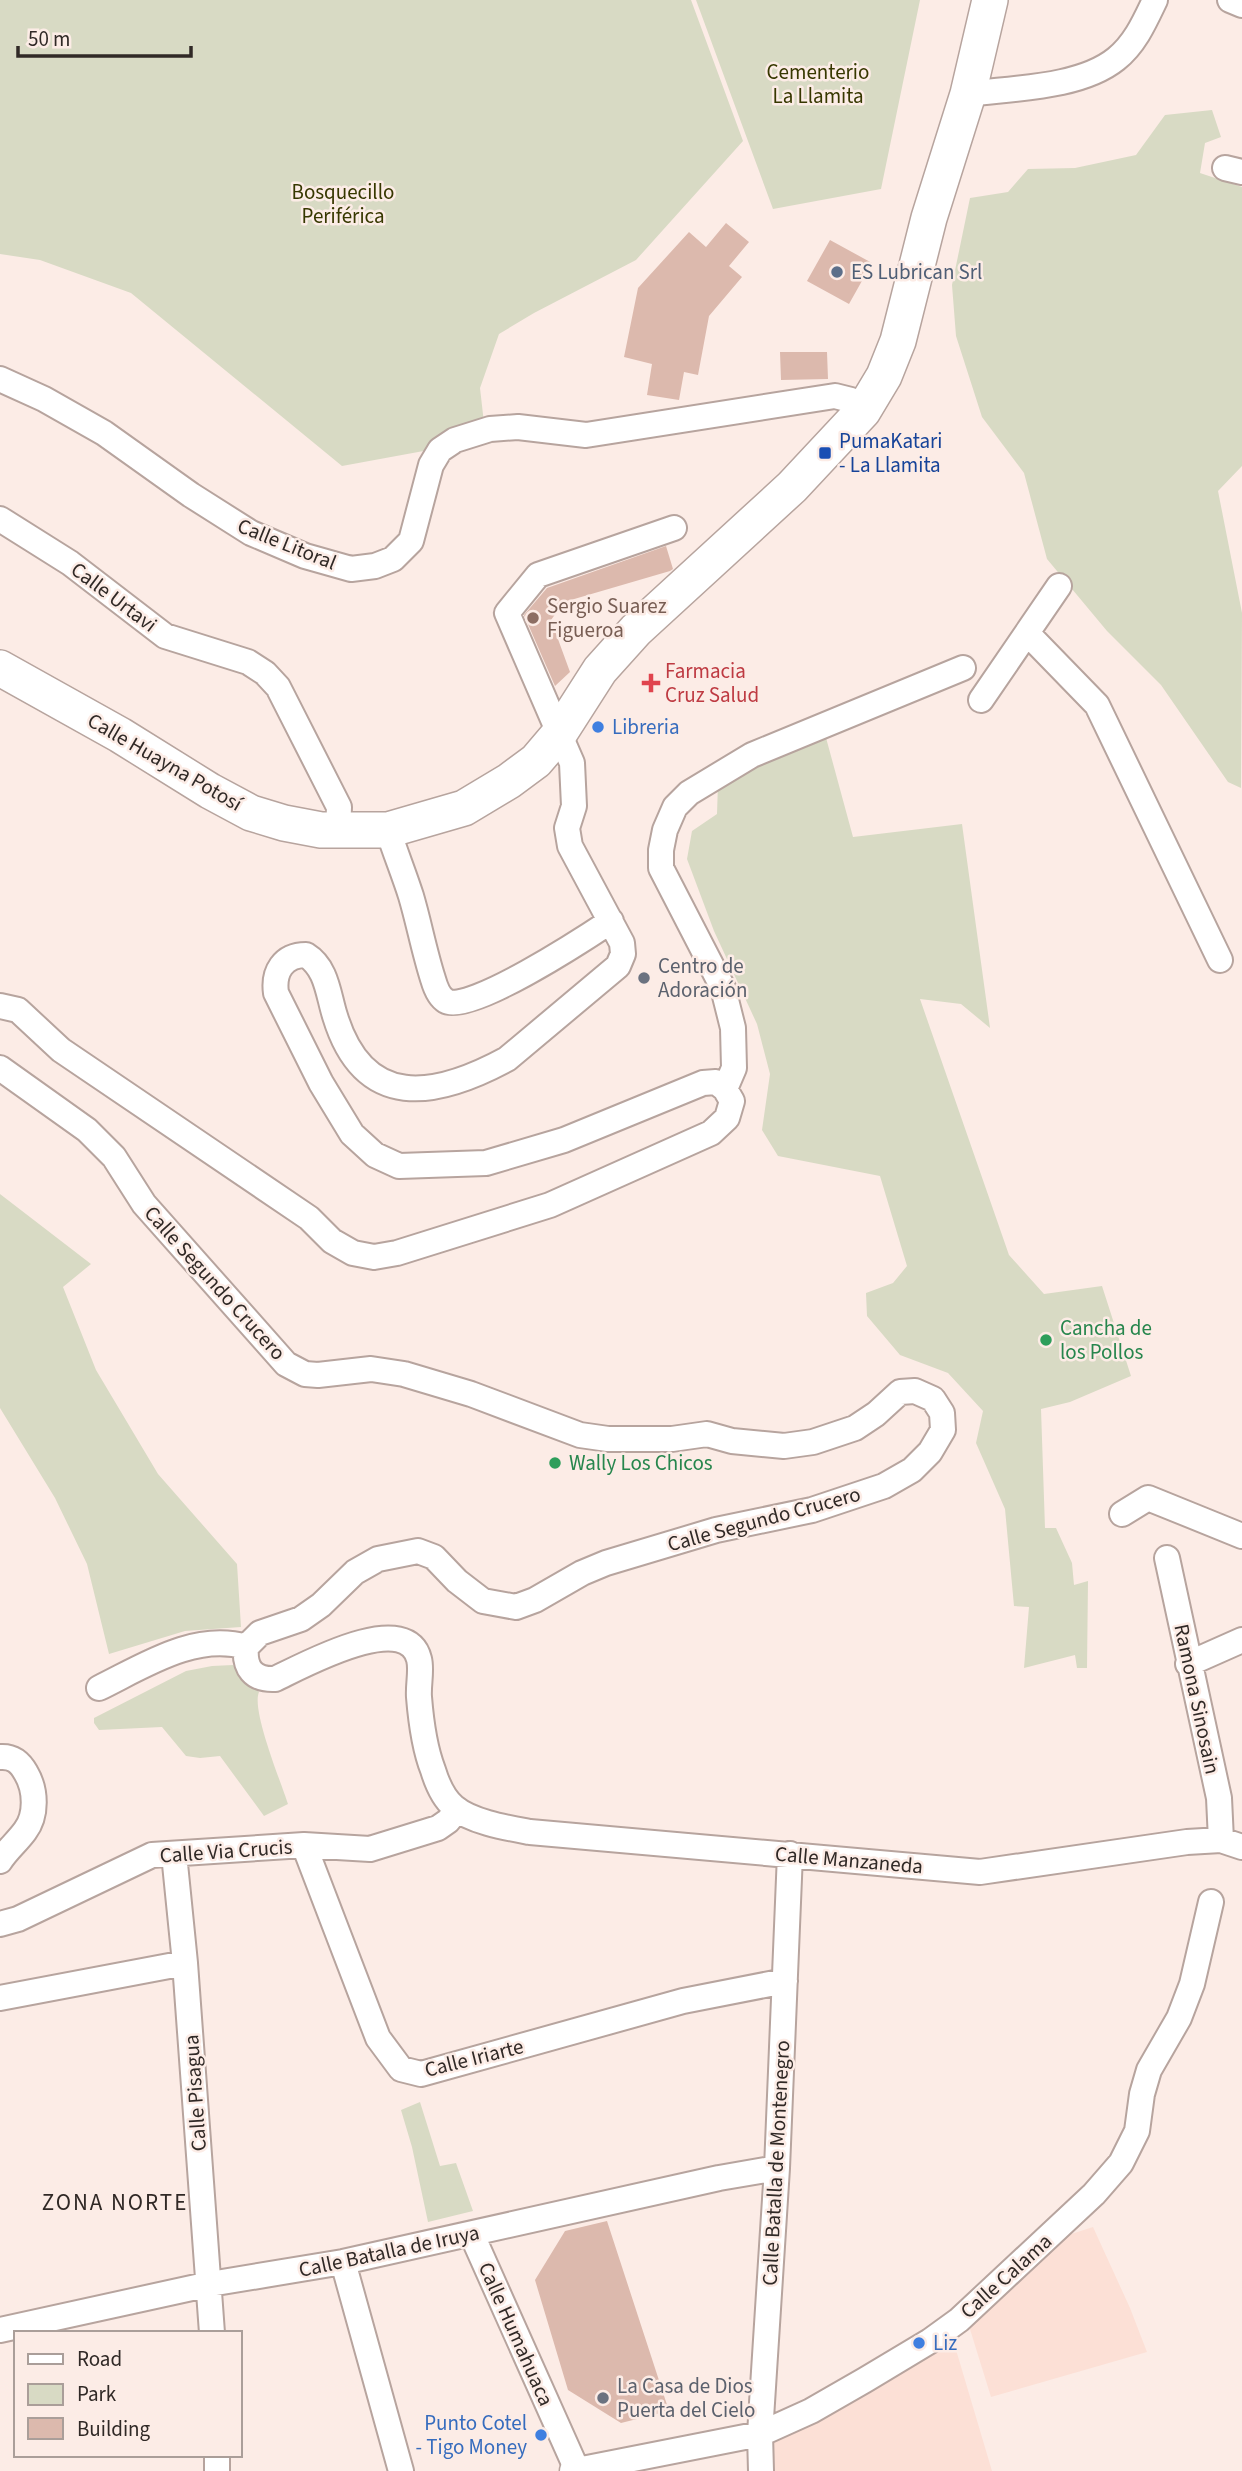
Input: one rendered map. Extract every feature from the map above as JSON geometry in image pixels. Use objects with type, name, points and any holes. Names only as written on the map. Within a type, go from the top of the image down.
[{"type":"highway","name":"Calle Huayna Potosí","points":[[0,668],[120,735],[210,791],[251,813],[285,823],[338,831],[388,830],[464,808],[509,781],[536,761],[558,734],[600,670],[636,629],[792,487],[863,411],[884,376],[898,341],[929,218],[968,94],[990,0]]},
{"type":"street","points":[[968,94],[1066,80],[1094,73],[1117,58],[1138,35],[1155,0]]},
{"type":"street","points":[[1230,0],[1242,5]]},
{"type":"street","name":"Calle Litoral","points":[[0,379],[44,399],[104,433],[191,495],[251,533],[305,556],[351,569],[375,566],[393,559],[411,541],[431,466],[440,450],[455,440],[490,429],[518,427],[586,435],[835,396],[851,400],[863,411]]},
{"type":"street","name":"Calle Urtavi","points":[[0,519],[70,563],[165,636],[248,662],[265,673],[278,687],[340,807],[338,831]]},
{"type":"street","points":[[0,1006],[18,1010],[61,1050],[309,1218],[332,1241],[353,1252],[374,1257],[424,1246],[550,1205],[711,1133],[727,1118],[732,1101],[725,1089],[716,1082],[703,1083],[564,1140],[486,1163],[399,1166],[375,1155],[346,1125],[321,1083],[276,993],[275,982],[279,969],[289,958],[306,955],[319,966],[324,976],[342,1035],[349,1048],[370,1073],[381,1083],[393,1087],[430,1088],[488,1069],[507,1059],[618,966],[624,954],[622,943],[570,846],[567,828],[574,806],[572,763],[507,613],[538,575],[674,528]]},
{"type":"street","points":[[981,700],[1059,586]]},
{"type":"street","points":[[1028,634],[1097,705],[1220,960]]},
{"type":"street","points":[[725,1089],[734,1068],[733,1028],[723,988],[661,868],[660,850],[675,807],[689,793],[752,755],[963,668]]},
{"type":"street","points":[[388,830],[410,892],[433,979],[442,999],[449,1003],[458,1005],[488,993],[561,954],[611,921]]},
{"type":"street","name":"Calle Segundo Crucero","points":[[0,1068],[96,1139],[122,1169],[144,1204],[286,1364],[305,1374],[371,1369],[404,1374],[471,1394],[580,1434],[608,1439],[672,1439],[707,1434],[732,1441],[784,1446],[813,1442],[855,1428],[876,1414],[895,1395],[908,1391],[922,1392],[929,1396],[942,1413],[943,1430],[930,1452],[912,1470],[884,1486],[812,1510],[716,1530],[606,1563],[516,1607],[483,1601],[457,1581],[434,1557],[418,1551],[378,1559],[355,1572],[321,1605],[301,1619],[260,1633],[246,1647]]},
{"type":"street","points":[[1122,1514],[1148,1499],[1242,1536]]},
{"type":"street","name":"Ramona Sinosain","points":[[1167,1559],[1188,1664],[1231,1844]]},
{"type":"street","points":[[99,1688],[164,1656],[192,1646],[233,1643],[246,1647],[248,1668],[262,1678],[275,1679],[335,1651],[362,1643],[388,1637],[409,1644],[420,1660],[419,1696],[426,1751],[438,1785],[457,1810]]},
{"type":"street","points":[[1188,1664],[1242,1640]]},
{"type":"street","points":[[0,1757],[16,1760],[22,1765],[31,1781],[34,1802],[32,1818],[25,1831],[0,1861]]},
{"type":"street","name":"Calle Via Crucis","points":[[0,1924],[18,1919],[152,1855],[304,1845],[370,1849],[438,1828],[457,1810]]},
{"type":"street","name":"Calle Manzaneda","points":[[457,1810],[499,1827],[530,1832],[980,1872],[1187,1842],[1231,1844]]},
{"type":"street","name":"Calle Iriarte","points":[[304,1845],[378,2038],[401,2069],[421,2074],[683,2001],[785,1981]]},
{"type":"street","name":"Calle Pisagua","points":[[174,1854],[185,1963],[212,2331]]},
{"type":"street","name":"Calle Batalla de Montenegro","points":[[761,2471],[760,2434],[777,2168],[790,1854]]},
{"type":"street","name":"Calle Calama","points":[[576,2471],[760,2434],[811,2411],[865,2380],[930,2341],[959,2319],[1075,2212],[1121,2163],[1137,2131],[1142,2094],[1149,2070],[1179,2018],[1192,1984],[1211,1902]]},
{"type":"street","points":[[0,1998],[185,1963]]},
{"type":"street","name":"Calle Batalla de Iruya","points":[[0,2330],[210,2284],[342,2262],[472,2235],[719,2178],[777,2168]]},
{"type":"street","name":"Calle Humahuaca","points":[[472,2235],[576,2471]]},
{"type":"street","points":[[342,2262],[401,2471]]},
{"type":"shaded area","points":[[1093,2227],[1147,2352],[991,2397],[969,2326],[1059,2238]]},
{"type":"shaded area","points":[[947,2340],[954,2343],[992,2471],[773,2471],[774,2435]]},
{"type":"green space","name":"Bosquecillo Periférica","points":[[0,0],[691,0],[743,141],[636,260],[499,334],[480,388],[485,432],[429,450],[342,466],[131,293],[40,260],[0,254]]},
{"type":"green space","name":"Cementerio La Llamita","points":[[696,0],[920,0],[881,189],[773,209]]},
{"type":"green space","points":[[1212,110],[1221,137],[1205,143],[1200,173],[1242,187],[1242,466],[1218,491],[1242,613],[1241,788],[1228,782],[1161,685],[1107,631],[1047,559],[1024,473],[982,417],[956,336],[952,285],[970,198],[1008,192],[1028,169],[1075,168],[1136,155],[1165,115]]},
{"type":"green space","points":[[825,734],[853,837],[962,824],[990,1028],[961,1004],[920,999],[1009,1255],[1044,1294],[1102,1286],[1131,1376],[1070,1402],[1041,1409],[1045,1528],[1056,1528],[1072,1563],[1074,1585],[1088,1581],[1087,1668],[1077,1668],[1075,1655],[1024,1668],[1029,1607],[1014,1606],[1005,1509],[976,1443],[983,1411],[948,1373],[900,1355],[867,1316],[866,1293],[893,1283],[907,1266],[880,1176],[778,1156],[762,1130],[770,1074],[757,1024],[714,931],[687,859],[692,831],[717,814],[718,783]]},
{"type":"green space","points":[[0,1194],[91,1264],[63,1287],[96,1370],[158,1474],[237,1564],[241,1627],[185,1631],[109,1654],[87,1564],[55,1498],[0,1408]]},
{"type":"green space","points":[[233,1665],[259,1692],[259,1714],[263,1730],[288,1804],[264,1816],[220,1756],[186,1756],[162,1727],[99,1730],[94,1723],[94,1718],[186,1671]]},
{"type":"green space","points":[[420,2102],[440,2166],[456,2163],[473,2211],[428,2222],[401,2110]]},
{"type":"building","points":[[726,223],[749,242],[729,266],[742,277],[709,316],[698,375],[684,372],[679,400],[647,395],[652,364],[624,357],[638,288],[689,232],[706,247]]},
{"type":"building","points":[[830,240],[872,263],[849,304],[807,281]]},
{"type":"building","points":[[780,352],[827,352],[828,379],[781,380]]},
{"type":"building","name":"Sergio Suarez Figueroa","points":[[666,546],[673,569],[670,571],[564,602],[551,620],[570,672],[555,686],[524,615],[547,588]]},
{"type":"building","points":[[607,2221],[669,2411],[621,2423],[568,2390],[535,2280],[565,2231]]},
{"type":"place","name":"ES Lubrican Srl","points":[[837,272]]},
{"type":"place","name":"PumaKatari - La Llamita","points":[[825,453]]},
{"type":"place","name":"Sergio Suarez Figueroa","points":[[533,618]]},
{"type":"place","name":"Farmacia Cruz Salud","points":[[651,683]]},
{"type":"place","name":"Libreria","points":[[598,727]]},
{"type":"place","name":"Centro de Adoración","points":[[644,978]]},
{"type":"place","name":"Cancha de los Pollos","points":[[1046,1340]]},
{"type":"place","name":"Wally Los Chicos","points":[[555,1463]]},
{"type":"place","name":"Liz","points":[[919,2343]]},
{"type":"place","name":"La Casa de Dios Puerta del Cielo","points":[[603,2398]]},
{"type":"place","name":"Punto Cotel - Tigo Money","points":[[541,2435]]},
{"type":"district","name":"ZONA NORTE","points":[[115,2202]]}]
